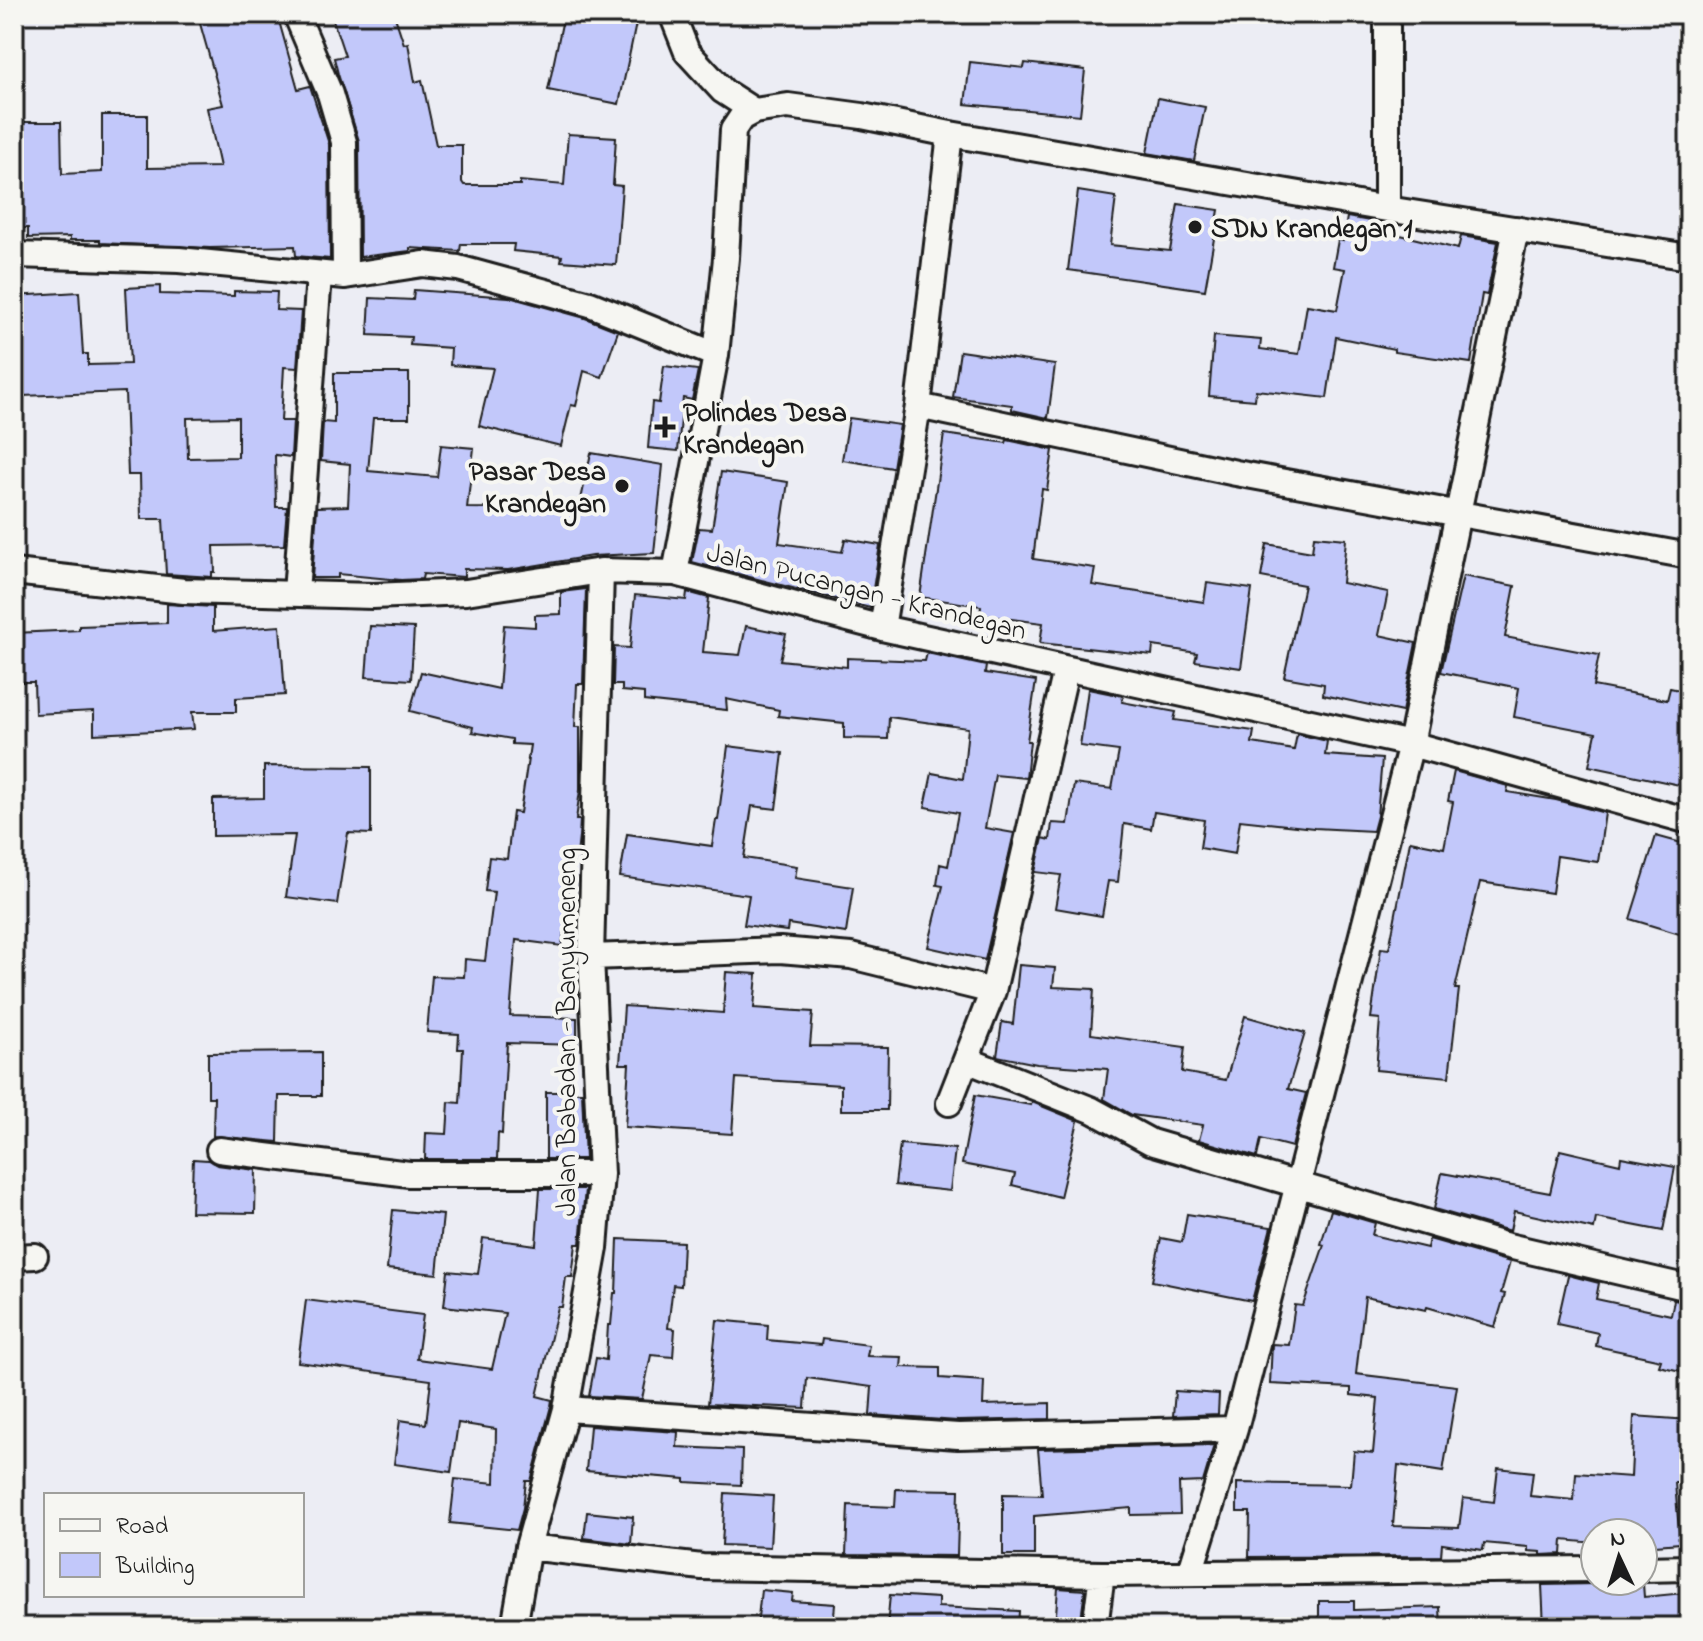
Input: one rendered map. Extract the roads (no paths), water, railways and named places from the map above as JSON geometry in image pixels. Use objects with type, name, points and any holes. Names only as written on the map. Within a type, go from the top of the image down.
[{"type":"street","points":[[296,14],[330,94],[344,142],[345,276]]},
{"type":"street","points":[[672,14],[687,52],[723,91],[754,111]]},
{"type":"street","points":[[1387,14],[1387,209]]},
{"type":"street","points":[[675,573],[716,355],[726,258],[733,130],[741,118],[754,111],[788,106],[862,116],[1387,209],[1689,257]]},
{"type":"street","points":[[882,628],[918,406],[950,134]]},
{"type":"street","points":[[1190,1573],[1235,1429],[1411,744],[1516,229]]},
{"type":"street","points":[[14,255],[179,260],[345,276],[423,264],[458,268],[590,304],[716,355]]},
{"type":"street","points":[[296,593],[319,275]]},
{"type":"street","points":[[918,406],[1236,473],[1689,556]]},
{"type":"street","name":"Jalan Pucangan - Krandegan","points":[[14,572],[184,591],[373,596],[466,592],[601,571],[675,573],[882,628],[1411,744],[1689,821]]},
{"type":"street","name":"Jalan Babadan - Banyumeneng","points":[[514,1627],[528,1547],[566,1409],[595,1248],[601,1174],[591,957],[601,571]]},
{"type":"street","points":[[949,1103],[993,991],[1066,670]]},
{"type":"street","points":[[591,957],[794,951],[851,956],[993,991]]},
{"type":"street","points":[[967,1060],[1092,1110],[1151,1142],[1504,1245],[1689,1288]]},
{"type":"street","points":[[219,1150],[409,1174],[601,1174]]},
{"type":"street","points":[[566,1409],[958,1436],[1235,1429]]},
{"type":"street","points":[[528,1547],[702,1567],[1102,1574],[1579,1569]]},
{"type":"street","points":[[1659,1569],[1689,1568]]},
{"type":"street","points":[[1095,1627],[1102,1574]]},
{"type":"place","name":"SDN Krandegan 1","points":[[1195,227]]},
{"type":"place","name":"Polindes Desa Krandegan","points":[[665,427]]},
{"type":"place","name":"Pasar Desa Krandegan","points":[[622,486]]}]
